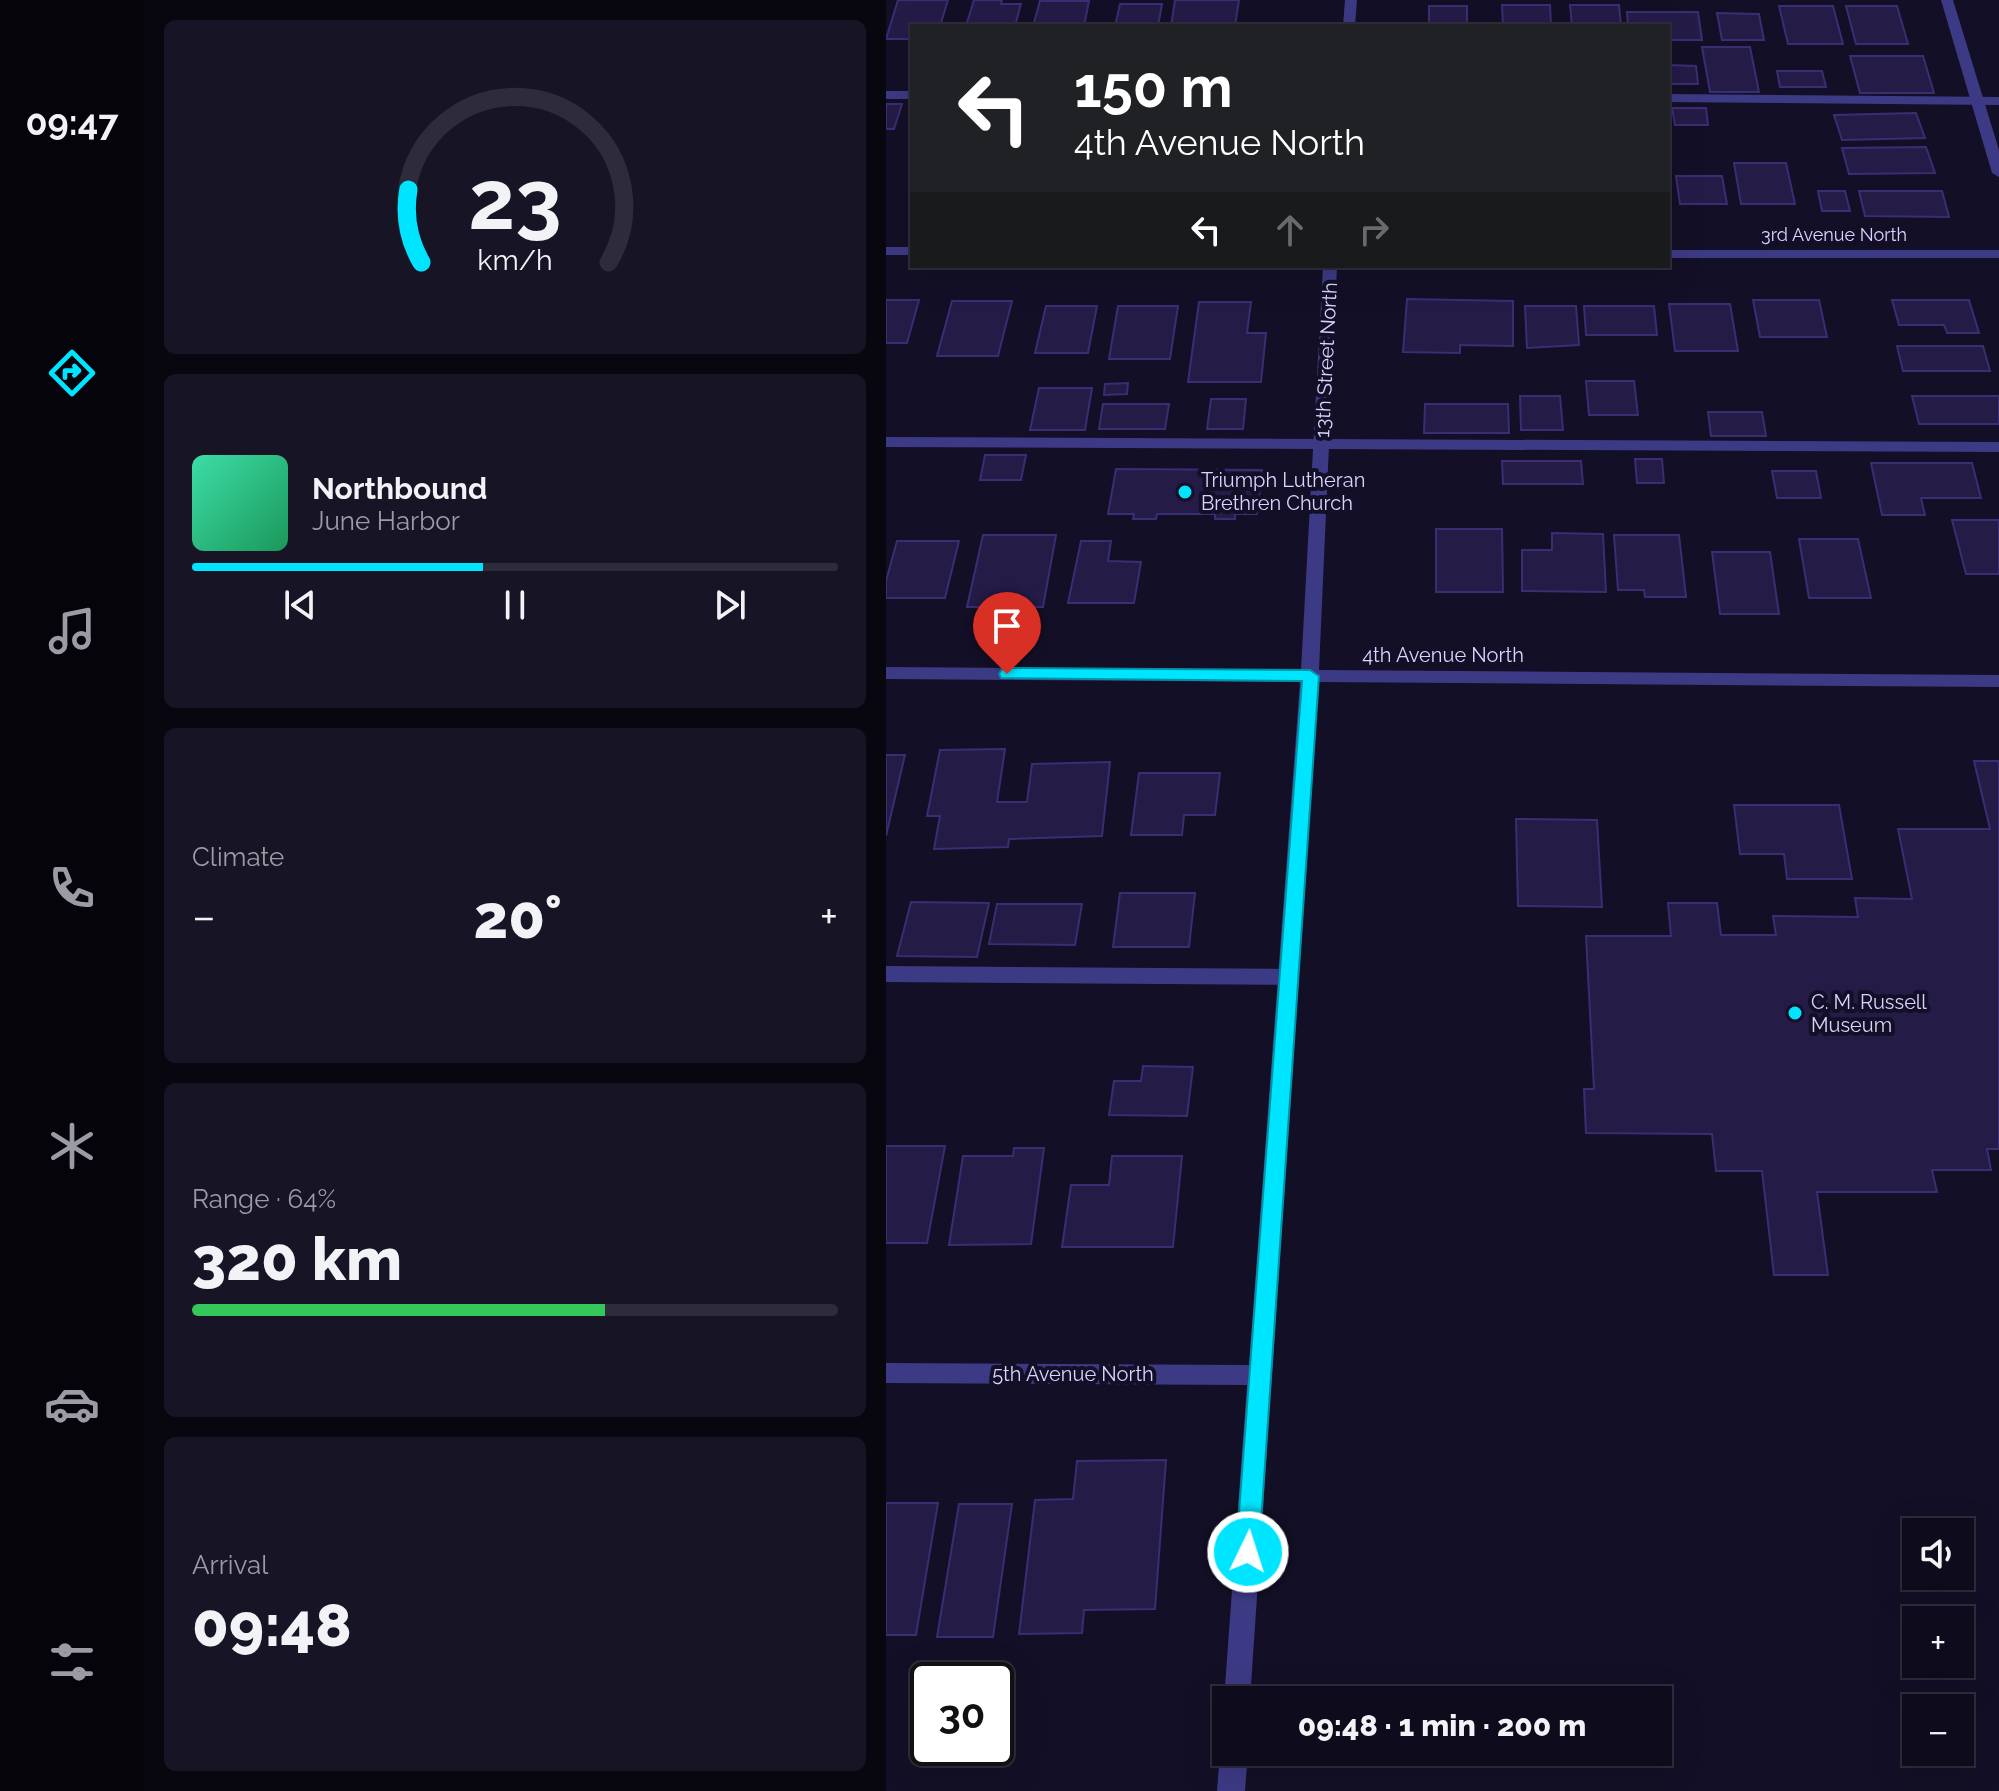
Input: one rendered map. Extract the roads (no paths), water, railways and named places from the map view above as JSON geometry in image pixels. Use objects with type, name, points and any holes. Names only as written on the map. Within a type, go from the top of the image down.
[{"type":"street","points":[[1349,24],[1351,0]]},
{"type":"street","points":[[1947,0],[1999,173]]},
{"type":"street","points":[[886,95],[910,95]]},
{"type":"street","points":[[1670,98],[1999,101]]},
{"type":"street","points":[[886,251],[910,251]]},
{"type":"street","name":"3rd Avenue North","points":[[1670,254],[1999,254]]},
{"type":"street","name":"13th Street North","points":[[1238,1686],[1310,676],[1330,268]]},
{"type":"street","points":[[886,442],[1999,447]]},
{"type":"street","name":"4th Avenue North","points":[[886,673],[1999,681]]},
{"type":"street","points":[[886,974],[1289,977]]},
{"type":"street","name":"5th Avenue North","points":[[886,1373],[1260,1375]]},
{"type":"street","points":[[1231,1791],[1233,1766]]},
{"type":"place","name":"Triumph Lutheran Brethren Church","points":[[1185,492]]},
{"type":"place","name":"C. M. Russell Museum","points":[[1795,1013]]}]
